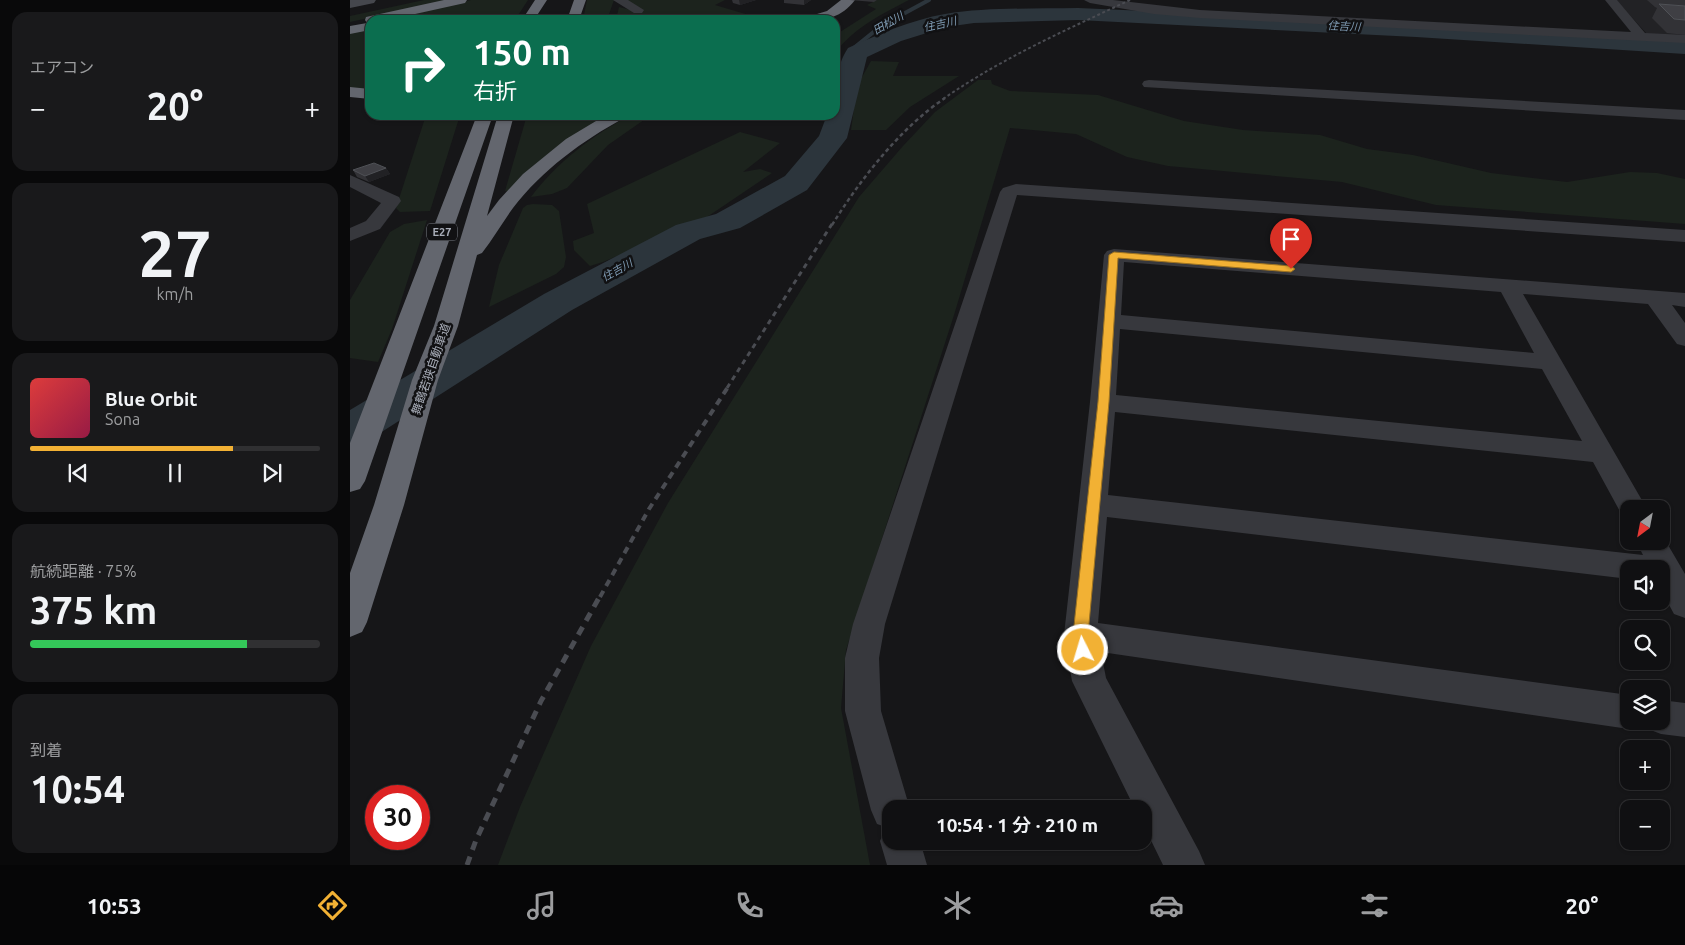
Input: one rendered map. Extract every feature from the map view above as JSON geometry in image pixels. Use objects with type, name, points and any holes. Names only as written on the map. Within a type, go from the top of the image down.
[{"type":"highway","points":[[393,15],[461,0]]},
{"type":"highway","points":[[531,15],[541,0]]},
{"type":"highway","points":[[575,15],[580,0]]},
{"type":"highway","points":[[814,15],[814,12],[830,0]]},
{"type":"highway","points":[[820,15],[840,0]]},
{"type":"highway","points":[[828,15],[856,2]]},
{"type":"highway","points":[[840,17],[854,11],[856,2]]},
{"type":"highway","points":[[350,25],[365,21]]},
{"type":"highway","points":[[350,30],[365,27]]},
{"type":"highway","points":[[350,92],[365,94]]},
{"type":"highway","points":[[350,100],[365,101]]},
{"type":"highway","points":[[436,249],[468,120]]},
{"type":"highway","name":"E27","points":[[350,481],[483,120]]},
{"type":"highway","name":"舞鶴若狭自動車道","points":[[350,622],[389,505],[425,380],[446,326],[505,120]]},
{"type":"highway","points":[[462,267],[507,204],[533,175],[585,134],[609,120]]},
{"type":"street","points":[[350,4],[370,0]]},
{"type":"street","points":[[619,0],[638,10]]},
{"type":"street","points":[[1090,0],[1154,10],[1200,14],[1685,40]]},
{"type":"street","points":[[1610,0],[1641,37]]},
{"type":"street","points":[[1413,13],[1482,24],[1506,30]]},
{"type":"street","points":[[1149,84],[1685,115]]},
{"type":"street","points":[[350,180],[392,201],[373,225],[350,235]]},
{"type":"street","points":[[888,800],[863,711],[862,658],[869,624],[1009,192],[1016,189],[1685,236]]},
{"type":"street","points":[[1185,865],[1089,681],[1081,635],[1103,402],[1114,255],[1685,300]]},
{"type":"street","points":[[1508,286],[1628,500]]},
{"type":"street","points":[[1655,298],[1685,339]]},
{"type":"street","points":[[1109,321],[1551,362]]},
{"type":"street","points":[[1103,402],[1601,452]]},
{"type":"street","points":[[1092,504],[1620,565]]},
{"type":"street","points":[[1670,584],[1685,604]]},
{"type":"street","points":[[1081,635],[1620,711]]},
{"type":"street","points":[[1670,718],[1685,720]]},
{"type":"street","points":[[903,850],[907,865]]},
{"type":"shaded area","points":[[424,0],[452,0],[382,15],[365,15],[365,19],[350,22],[350,16]]},
{"type":"shaded area","points":[[471,0],[528,0],[518,15],[403,15]]},
{"type":"shaded area","points":[[587,0],[614,0],[609,15],[584,15]]},
{"type":"shaded area","points":[[623,0],[725,0],[715,5],[749,15],[617,15],[619,7],[635,11]]},
{"type":"shaded area","points":[[877,0],[909,0],[871,21],[840,47],[840,32],[876,9],[867,5]]},
{"type":"shaded area","points":[[1616,0],[1685,0],[1685,38],[1647,34]]},
{"type":"shaded area","points":[[365,29],[365,90],[350,89],[350,33]]},
{"type":"shaded area","points":[[871,61],[899,62],[893,76],[959,76],[910,107],[886,130],[851,130],[857,86]]},
{"type":"shaded area","points":[[978,80],[991,80],[992,84],[1010,91],[1098,95],[1184,121],[1243,130],[1320,135],[1367,149],[1413,155],[1491,173],[1567,182],[1630,172],[1657,173],[1685,179],[1685,224],[1436,205],[1342,182],[1168,166],[1127,157],[1076,134],[1010,128],[954,315],[846,650],[841,708],[870,865],[498,865],[520,807],[591,646],[668,503],[859,197],[935,112]]},
{"type":"shaded area","points":[[424,120],[458,120],[430,211],[400,212],[396,208]]},
{"type":"shaded area","points":[[526,120],[602,120],[513,190],[505,191]]},
{"type":"shaded area","points":[[622,120],[644,120],[608,145],[567,188],[552,194],[531,197],[552,172],[576,150]]},
{"type":"shaded area","points":[[740,132],[780,143],[743,172],[760,169],[772,173],[704,219],[603,262],[590,266],[574,250],[573,241],[594,233],[587,204]]},
{"type":"shaded area","points":[[533,204],[552,205],[559,211],[566,257],[564,267],[556,274],[489,307],[499,265],[523,208]]},
{"type":"shaded area","points":[[427,220],[392,329],[378,362],[350,358],[350,300],[390,232],[404,224]]},
{"type":"building","points":[[1659,4],[1685,6],[1685,20],[1674,19]]},
{"type":"building","points":[[374,163],[386,168],[365,176],[353,170]]},
{"type":"waterway","name":"田松川","points":[[856,53],[855,47],[881,26],[929,0]]},
{"type":"waterway","name":"住吉川","points":[[840,117],[856,53],[893,36],[944,21],[974,17],[1078,14],[1416,30],[1685,47]]},
{"type":"waterway","points":[[840,76],[851,78]]},
{"type":"waterway","name":"住吉川","points":[[350,431],[558,302],[688,232],[728,221],[796,183],[833,138],[839,120]]},
{"type":"railway","points":[[943,99],[1012,57],[1130,0]]},
{"type":"railway","points":[[832,225],[855,190],[882,156],[912,124],[945,98]]},
{"type":"railway","points":[[727,388],[832,224]]},
{"type":"railway","points":[[600,597],[649,509],[728,387]]},
{"type":"railway","points":[[467,865],[476,840],[541,701],[600,596]]},
{"type":"route","points":[[1083,650],[1081,635],[1103,402],[1114,255],[1291,269]]}]
